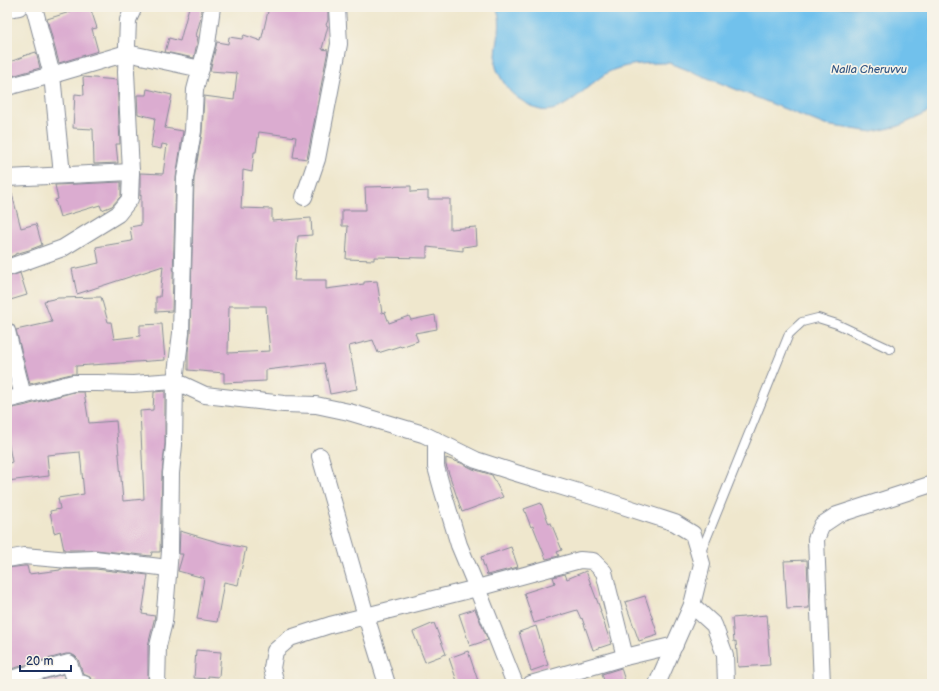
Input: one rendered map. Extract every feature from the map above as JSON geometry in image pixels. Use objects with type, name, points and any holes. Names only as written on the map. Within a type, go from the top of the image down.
[{"type":"street","points":[[7,9],[19,7]]},
{"type":"street","points":[[34,7],[52,75],[62,175]]},
{"type":"street","points":[[7,268],[63,248],[118,214],[130,199],[131,172],[126,72],[128,20],[134,7]]},
{"type":"street","points":[[157,684],[158,646],[164,622],[170,551],[171,473],[174,445],[175,381],[180,333],[185,178],[192,131],[195,90],[207,44],[212,7]]},
{"type":"street","points":[[304,197],[317,159],[339,44],[337,7]]},
{"type":"street","points":[[7,87],[127,53],[201,69]]},
{"type":"street","points":[[7,178],[131,172]]},
{"type":"street","points":[[7,331],[22,396]]},
{"type":"street","points":[[7,400],[74,383],[133,384],[175,381],[205,395],[284,404],[316,405],[349,412],[423,434],[476,460],[676,523],[693,534],[702,564],[692,606],[657,684]]},
{"type":"street","points":[[436,440],[436,467],[442,492],[459,545],[515,684]]},
{"type":"street","points":[[320,456],[387,684]]},
{"type":"street","points":[[822,684],[816,539],[822,525],[838,515],[930,485]]},
{"type":"street","points":[[7,559],[24,556],[69,560],[95,559],[168,568]]},
{"type":"street","points":[[276,684],[272,668],[276,651],[290,638],[330,625],[580,560],[593,561],[604,572],[625,657]]},
{"type":"street","points":[[692,606],[714,625],[726,655],[726,684]]},
{"type":"street","points":[[531,684],[625,657],[675,645]]},
{"type":"street","points":[[7,680],[69,663],[76,682],[84,684]]},
{"type":"lane","points":[[700,555],[789,334],[802,322],[818,318],[837,324],[890,349]]},
{"type":"water","name":"Nalla Cheruvvu","points":[[496,7],[932,7],[932,110],[899,126],[873,132],[825,125],[670,63],[648,63],[613,70],[595,81],[567,103],[547,111],[537,109],[519,99],[512,93],[497,70],[496,52],[500,26]]},
{"type":"building","points":[[68,7],[90,7],[97,28],[92,29],[98,51],[59,63],[47,19],[70,12]]},
{"type":"building","points":[[189,7],[202,7],[196,36],[198,37],[194,58],[165,52],[169,38],[180,41]]},
{"type":"building","points":[[269,7],[328,7],[328,20],[326,25],[328,26],[322,49],[328,50],[307,159],[293,157],[296,137],[259,132],[256,152],[254,152],[252,172],[243,170],[241,208],[272,209],[272,221],[311,218],[312,235],[298,236],[294,280],[326,280],[326,289],[377,281],[382,313],[385,312],[389,323],[409,316],[411,320],[435,315],[437,329],[415,333],[418,341],[378,353],[373,340],[349,346],[357,389],[330,394],[324,363],[266,370],[266,381],[224,383],[224,373],[188,370],[194,179],[202,133],[204,96],[234,100],[237,73],[210,71],[217,42],[228,44],[229,37],[242,39],[244,35],[261,41]],"holes":[[[229,306],[266,306],[270,351],[228,353]]]},
{"type":"building","points":[[36,52],[40,68],[12,76],[7,63]]},
{"type":"building","points":[[83,77],[117,80],[120,144],[116,144],[118,163],[94,164],[93,129],[73,128],[75,94],[84,95]]},
{"type":"building","points":[[147,89],[172,95],[165,128],[183,131],[176,178],[172,311],[156,312],[156,297],[160,297],[163,266],[77,294],[72,269],[99,263],[96,247],[132,241],[130,227],[141,225],[140,173],[163,174],[167,145],[162,144],[161,149],[151,147],[155,118],[138,114],[137,95],[146,95]]},
{"type":"building","points":[[121,182],[121,196],[112,206],[102,210],[100,205],[60,217],[55,200],[58,199],[55,185]]},
{"type":"building","points":[[411,186],[411,192],[428,191],[428,199],[450,199],[450,229],[476,227],[477,245],[463,247],[463,251],[427,247],[427,258],[374,257],[374,260],[346,259],[348,226],[342,226],[342,210],[366,210],[365,187]]},
{"type":"building","points":[[7,194],[12,194],[21,228],[36,224],[42,245],[7,258]]},
{"type":"building","points":[[20,273],[27,295],[7,301],[7,277]]},
{"type":"building","points":[[101,297],[108,322],[111,322],[114,339],[140,336],[140,325],[162,324],[165,360],[76,366],[76,374],[30,384],[16,330],[52,322],[44,301],[58,298]]},
{"type":"building","points":[[165,391],[165,444],[162,473],[160,552],[152,552],[151,556],[96,550],[64,550],[60,531],[54,533],[50,511],[60,509],[58,498],[84,494],[80,452],[47,455],[49,476],[7,481],[7,464],[12,462],[7,435],[7,409],[74,392],[84,392],[89,423],[116,421],[123,501],[144,499],[140,411],[153,410],[154,392]]},
{"type":"building","points":[[446,458],[492,475],[503,497],[462,512],[446,465]]},
{"type":"building","points":[[541,503],[549,524],[551,523],[562,550],[557,552],[559,556],[546,559],[533,526],[531,527],[524,509]]},
{"type":"building","points":[[180,531],[221,543],[246,548],[238,585],[224,582],[217,622],[197,619],[204,578],[178,571],[183,554],[179,554]]},
{"type":"building","points":[[511,547],[518,567],[487,575],[481,557]]},
{"type":"building","points":[[807,560],[809,608],[787,609],[784,561]]},
{"type":"building","points":[[27,566],[29,574],[60,569],[95,569],[148,575],[142,614],[155,616],[148,646],[148,684],[95,684],[96,680],[92,680],[90,677],[83,674],[78,659],[71,654],[66,654],[7,670],[7,568]]},
{"type":"building","points":[[586,571],[601,611],[611,644],[593,650],[582,618],[581,619],[577,610],[534,623],[524,593],[555,583],[553,577],[565,574],[567,579]]},
{"type":"building","points":[[645,596],[658,635],[639,641],[625,602]]},
{"type":"building","points":[[475,609],[488,640],[470,646],[459,614]]},
{"type":"building","points":[[767,615],[770,665],[738,667],[732,618]]},
{"type":"building","points":[[434,623],[446,654],[425,662],[413,632]]},
{"type":"building","points":[[536,626],[548,665],[531,671],[519,632]]},
{"type":"building","points":[[196,650],[221,652],[219,677],[208,676],[208,679],[194,678]]},
{"type":"building","points":[[468,651],[479,684],[458,684],[449,658]]},
{"type":"building","points":[[621,668],[626,684],[605,684],[602,674]]},
{"type":"building","points":[[63,674],[65,681],[57,684],[28,684]]}]
